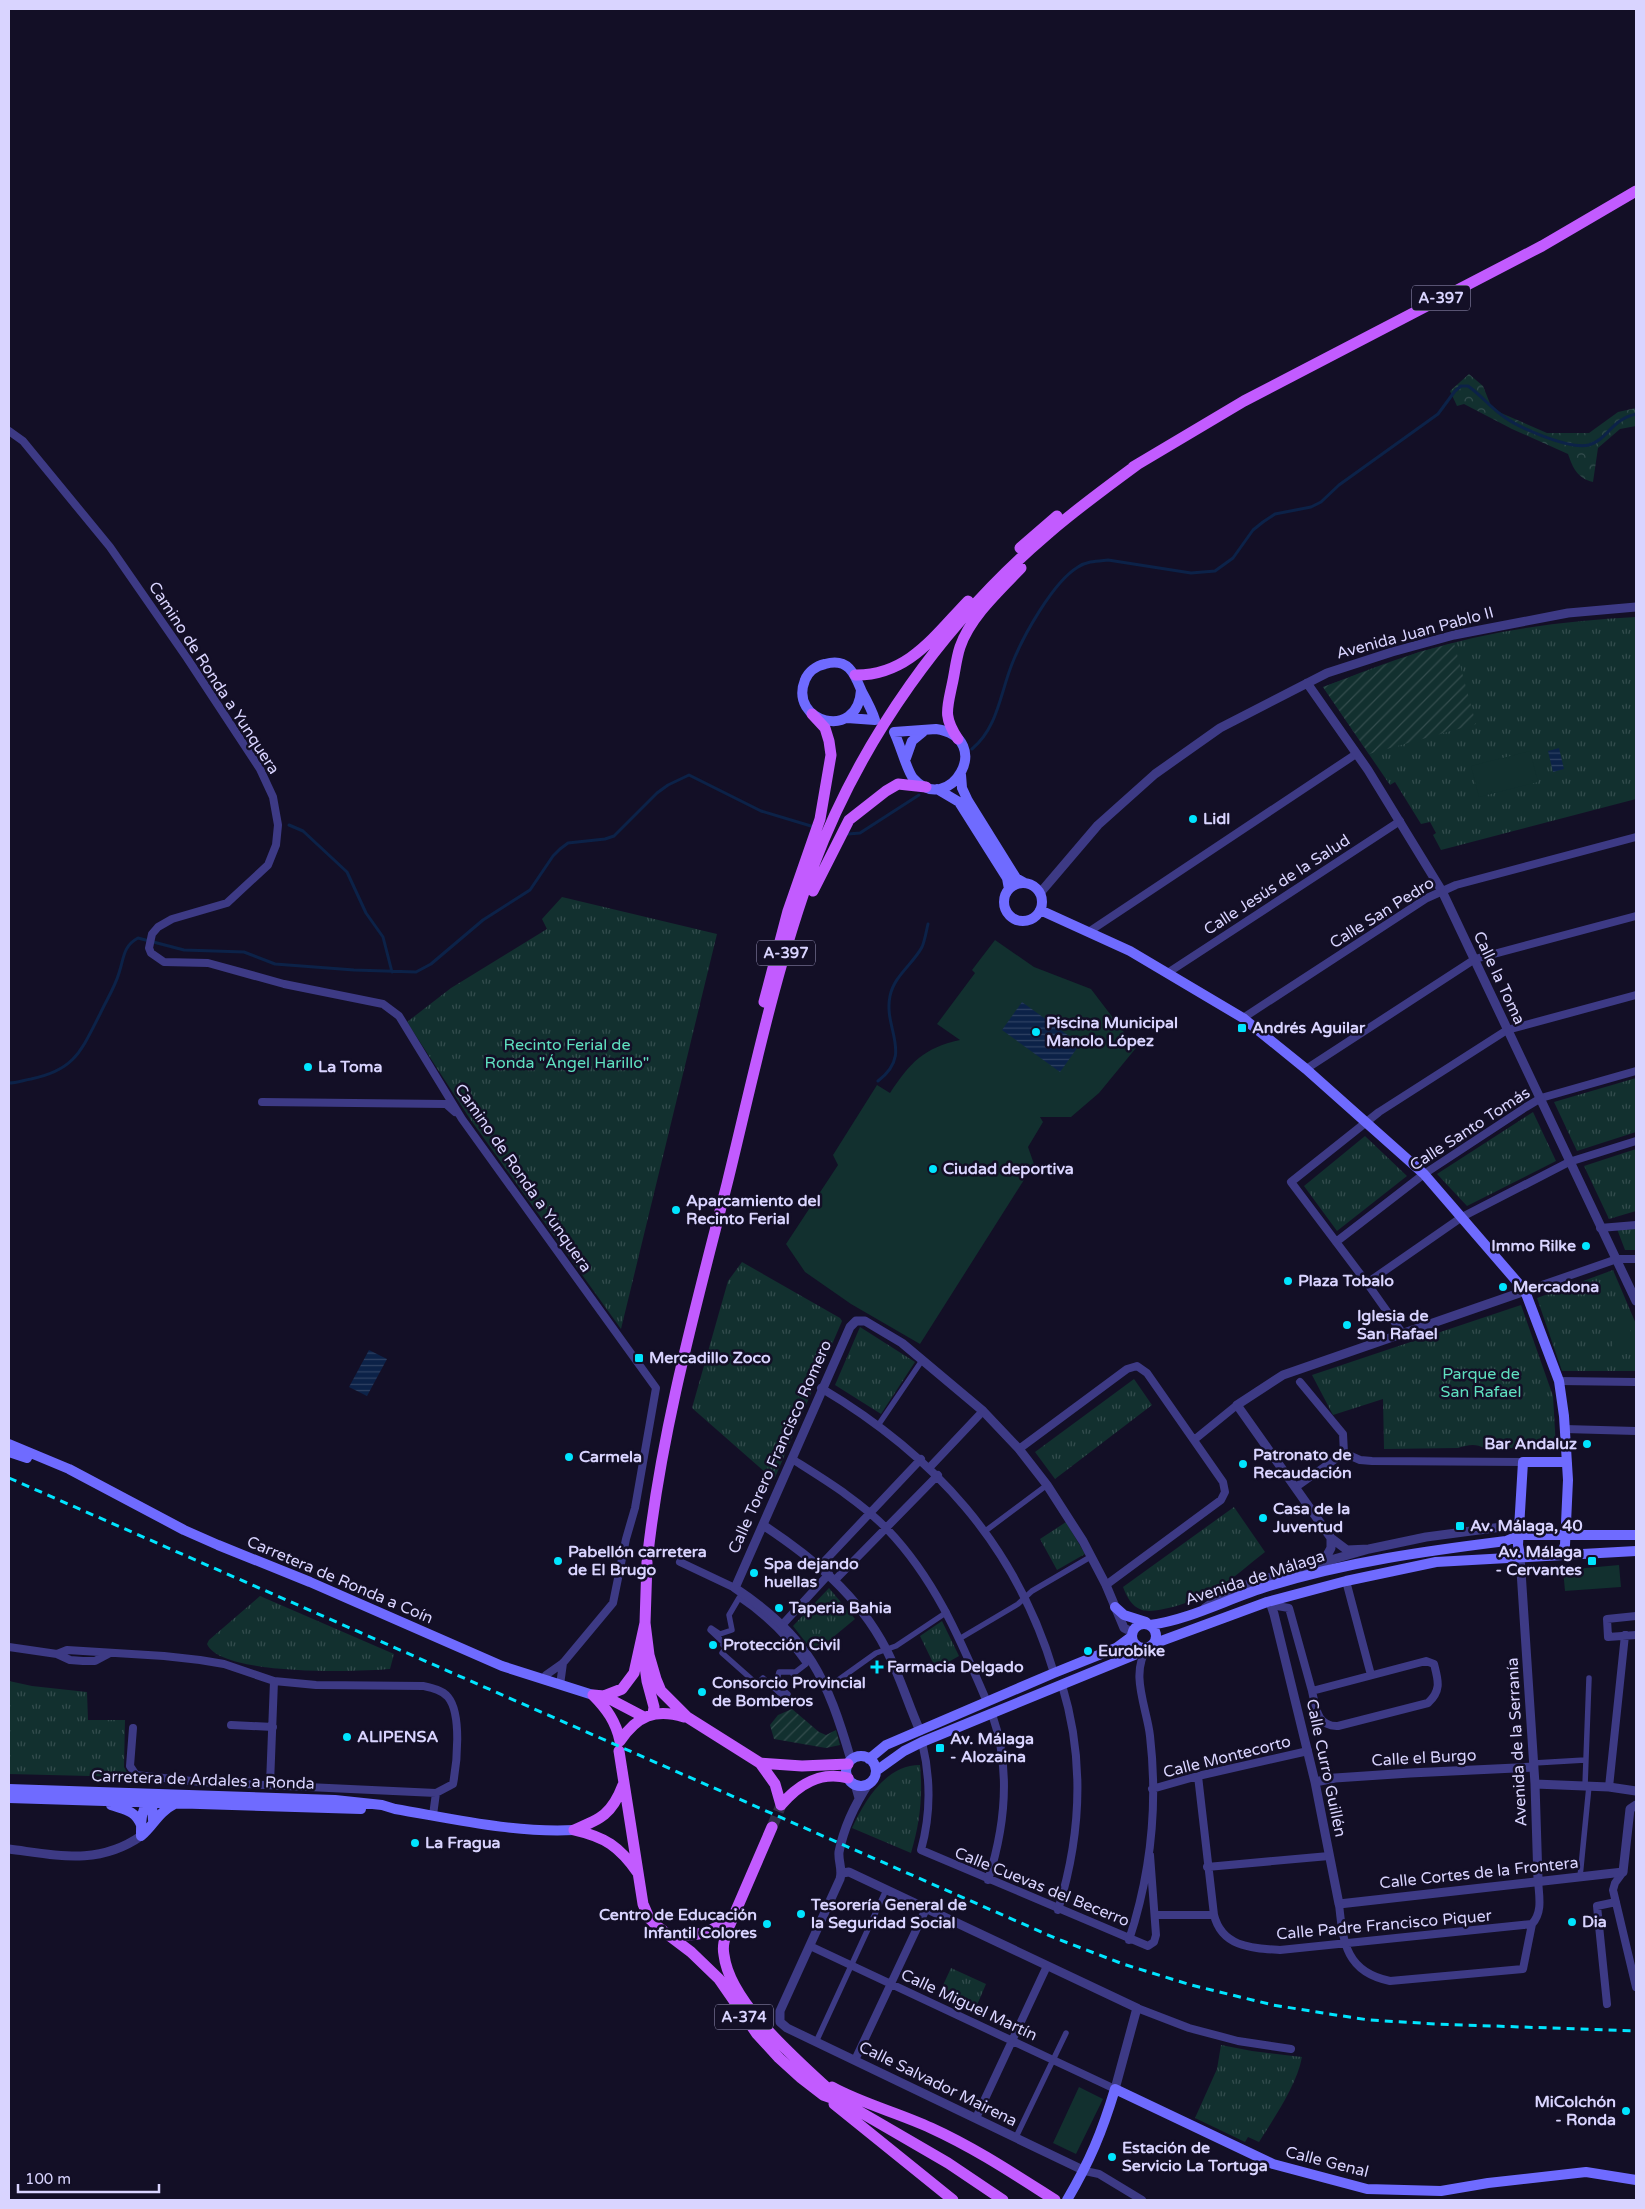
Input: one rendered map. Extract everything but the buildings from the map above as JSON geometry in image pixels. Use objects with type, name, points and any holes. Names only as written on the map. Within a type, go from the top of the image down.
[{"type":"main road","name":"A-397","points":[[645,1623],[652,1516],[670,1420],[753,1075],[791,936],[813,867],[845,793],[873,742],[916,678],[949,635],[990,588],[1049,533],[1138,464],[1244,401],[1542,246],[1636,191]]},
{"type":"main road","points":[[738,1136],[816,881],[849,820],[898,784],[932,788],[946,787],[961,775],[966,757],[949,725],[946,714],[960,647],[966,634],[1000,590],[1034,555],[1073,522],[1163,456],[1221,422],[1244,401]]},
{"type":"main road","points":[[856,675],[871,675],[887,670],[916,656],[1004,564],[1042,528],[1088,493],[1138,464]]},
{"type":"main road","points":[[753,1075],[758,1025],[788,911],[820,819],[831,755],[830,741],[825,728],[812,714],[806,707],[802,688],[805,679],[811,671],[829,663],[839,664],[848,668],[856,675],[875,720],[847,718],[829,722],[812,714]]},
{"type":"main road","points":[[847,718],[858,706],[861,690]]},
{"type":"main road","points":[[906,759],[907,749],[912,741],[919,734],[927,730]]},
{"type":"main road","points":[[958,739],[944,730],[894,732],[912,776],[959,802],[1007,878],[1009,889]]},
{"type":"main road","points":[[961,775],[962,788],[968,801],[1016,878],[1034,886],[1040,893],[1042,898],[1040,910],[1035,917],[1027,920],[1013,917],[1005,904],[1006,894],[1009,889],[1019,883],[1025,883]]},
{"type":"main road","points":[[1040,910],[1090,931],[1169,972],[1243,1018],[1306,1070],[1424,1174],[1525,1291],[1559,1381],[1567,1462],[1566,1545],[1561,1554]]},
{"type":"main road","name":"Carretera de Ronda a Coín","points":[[9,1444],[69,1469],[218,1545],[361,1604],[464,1650],[544,1680],[598,1696]]},
{"type":"main road","name":"Carretera de Ronda a Coín","points":[[9,1452],[82,1477]]},
{"type":"main road","points":[[1520,1556],[1518,1546],[1523,1462],[1567,1462]]},
{"type":"main road","name":"Avenida de Málaga","points":[[1150,1625],[1167,1622],[1269,1586],[1340,1566],[1506,1541],[1520,1532],[1534,1535],[1579,1533],[1636,1535]]},
{"type":"main road","name":"Avenida de Málaga","points":[[876,1771],[904,1751],[922,1742],[1134,1655],[1148,1647],[1269,1604],[1346,1581],[1436,1562],[1636,1551]]},
{"type":"main road","points":[[1114,1607],[1124,1615],[1136,1620],[1167,1622]]},
{"type":"main road","points":[[598,1696],[622,1689],[630,1682],[643,1639],[645,1623]]},
{"type":"main road","points":[[645,1623],[649,1654],[661,1691],[687,1717],[760,1763],[775,1784],[781,1805],[798,1787],[808,1781],[827,1776],[852,1781]]},
{"type":"main road","points":[[869,1759],[886,1745],[1116,1648],[1132,1635],[1139,1624],[1150,1625],[1156,1634],[1148,1647],[1135,1645],[1132,1635]]},
{"type":"main road","points":[[643,1639],[647,1681],[654,1707],[649,1715]]},
{"type":"main road","points":[[598,1696],[649,1715]]},
{"type":"main road","points":[[598,1696],[613,1719],[620,1746],[623,1785],[643,1904],[649,1918],[670,1935],[704,1934],[721,1925],[732,1916],[772,1827]]},
{"type":"main road","points":[[620,1746],[633,1724],[649,1715],[673,1713],[687,1717]]},
{"type":"main road","points":[[760,1763],[802,1766],[849,1762],[860,1756],[873,1762],[876,1771],[872,1780],[860,1786],[852,1781],[846,1774],[849,1762]]},
{"type":"main road","points":[[574,1830],[604,1816],[612,1809],[623,1785]]},
{"type":"main road","name":"Carretera de Ardales a Ronda","points":[[9,1789],[335,1800],[382,1805],[395,1809]]},
{"type":"main road","points":[[80,1790],[95,1795],[141,1797],[148,1802],[154,1811],[154,1820]]},
{"type":"main road","points":[[141,1836],[144,1810],[148,1802],[158,1798],[209,1799],[224,1795]]},
{"type":"main road","name":"Carretera de Ardales a Ronda","points":[[9,1798],[395,1809],[518,1830],[545,1832],[574,1830]]},
{"type":"main road","points":[[101,1800],[127,1809],[138,1818],[141,1825]]},
{"type":"main road","points":[[141,1836],[163,1811],[177,1803]]},
{"type":"main road","points":[[574,1830],[592,1834],[613,1844],[628,1858],[638,1873]]},
{"type":"main road","name":"A-374","points":[[732,1916],[723,1944],[723,1950],[727,1968],[734,1984],[765,2028],[792,2057],[843,2102]]},
{"type":"main road","name":"A-374","points":[[670,1935],[697,1957],[719,1979],[740,2010],[779,2058],[801,2078],[823,2094],[843,2102],[948,2163],[1003,2200]]},
{"type":"main road","points":[[817,2078],[856,2099],[929,2127],[957,2140],[1055,2200]]},
{"type":"main road","points":[[1067,2200],[1085,2171],[1103,2132],[1115,2090]]},
{"type":"main road","name":"Calle Genal","points":[[1115,2090],[1273,2164],[1367,2189],[1441,2191],[1488,2183],[1586,2172],[1636,2180]]},
{"type":"main road","points":[[823,2094],[953,2200]]},
{"type":"street","name":"Camino de Ronda a Yunquera","points":[[9,432],[23,440],[110,547],[255,761],[274,797],[278,825],[276,845],[268,865],[227,903],[172,919],[158,927],[152,934],[150,948],[155,957],[164,962],[208,963],[284,984],[384,1004],[399,1016],[462,1119],[656,1388],[637,1501],[626,1539],[613,1603],[564,1663],[546,1675],[544,1680]]},
{"type":"street","name":"Avenida Juan Pablo II","points":[[1040,893],[1098,825],[1155,774],[1220,728],[1327,673],[1454,635],[1568,614],[1636,607]]},
{"type":"street","name":"Calle la Toma","points":[[1307,683],[1400,821],[1442,891],[1636,1301]]},
{"type":"street","points":[[1090,931],[1356,754]]},
{"type":"street","name":"Calle Jesús de la Salud","points":[[1169,972],[1400,821]]},
{"type":"street","name":"Calle San Pedro","points":[[1243,1018],[1427,898],[1442,891],[1456,885],[1636,837]]},
{"type":"street","points":[[1306,1070],[1475,959],[1636,916]]},
{"type":"street","points":[[1403,1334],[1291,1182],[1366,1122],[1507,1030],[1636,995]]},
{"type":"street","name":"Calle Santo Tomás","points":[[1336,1242],[1424,1174],[1541,1098],[1636,1071]]},
{"type":"street","points":[[262,1102],[446,1104],[462,1119]]},
{"type":"street","points":[[1367,1283],[1462,1217],[1569,1162],[1636,1141]]},
{"type":"street","points":[[1600,1228],[1636,1224]]},
{"type":"street","points":[[1194,1440],[1237,1406],[1282,1375],[1617,1259],[1636,1258]]},
{"type":"street","name":"Calle Torero Francisco Romero","points":[[735,1588],[821,1388],[850,1327],[856,1321],[865,1321],[902,1343],[923,1359]]},
{"type":"street","points":[[879,1424],[923,1359],[983,1411],[1019,1449],[1047,1484],[1092,1556],[1124,1628],[1132,1635]]},
{"type":"street","points":[[1019,1449],[1128,1369],[1137,1366],[1147,1373],[1223,1482],[1225,1492],[1220,1500],[1106,1584]]},
{"type":"street","points":[[1559,1381],[1636,1382]]},
{"type":"street","points":[[1300,1382],[1343,1434],[1344,1454]]},
{"type":"street","points":[[821,1388],[879,1424],[938,1475],[964,1505],[1008,1568],[1042,1639],[1054,1673]]},
{"type":"street","points":[[1237,1406],[1331,1538],[1347,1550],[1369,1549]]},
{"type":"street","points":[[930,1468],[983,1411]]},
{"type":"street","points":[[1565,1429],[1636,1432]]},
{"type":"street","points":[[1296,1487],[1344,1454]]},
{"type":"street","points":[[1344,1454],[1360,1460],[1378,1461],[1523,1462]]},
{"type":"street","points":[[792,1459],[870,1513],[886,1528],[926,1576],[947,1612],[987,1702]]},
{"type":"street","points":[[820,1566],[921,1459]]},
{"type":"street","points":[[783,1624],[886,1528],[938,1475]]},
{"type":"street","points":[[984,1532],[1047,1484]]},
{"type":"street","points":[[763,1525],[820,1566],[862,1612],[887,1650],[920,1731]]},
{"type":"street","points":[[1202,1611],[1216,1598],[1232,1591],[1324,1561],[1369,1549],[1435,1536],[1509,1526],[1520,1532]]},
{"type":"street","points":[[1324,1561],[1331,1548],[1331,1538]]},
{"type":"street","points":[[959,1639],[1018,1604],[1032,1591],[1092,1556]]},
{"type":"street","name":"Avenida de la Serranía","points":[[1344,1944],[1355,1962],[1366,1973],[1376,1978],[1390,1980],[1523,1969],[1532,1924],[1537,1918],[1540,1906],[1534,1765],[1520,1556]]},
{"type":"street","points":[[680,1562],[735,1588],[783,1624],[815,1665],[827,1688],[840,1724],[849,1762]]},
{"type":"street","points":[[1346,1581],[1371,1675]]},
{"type":"street","points":[[739,1598],[772,1623],[806,1664],[793,1674],[793,1672],[779,1672],[776,1684],[788,1694],[785,1698],[763,1678],[757,1684],[722,1653],[726,1648],[723,1646],[725,1644],[710,1630],[711,1628],[720,1634],[732,1630],[729,1615],[739,1598]]},
{"type":"street","points":[[1269,1604],[1289,1608],[1312,1691],[1322,1721],[1329,1727],[1428,1703],[1436,1696],[1439,1685],[1434,1664],[1426,1661],[1312,1691]]},
{"type":"street","name":"Calle Curro Guillén","points":[[1269,1604],[1315,1782],[1339,1904],[1344,1944]]},
{"type":"street","points":[[827,1688],[876,1653],[887,1650],[947,1612]]},
{"type":"street","points":[[1636,1616],[1606,1619],[1608,1637],[1636,1635]]},
{"type":"street","points":[[1610,1787],[1625,1636]]},
{"type":"street","points":[[9,1647],[57,1654],[67,1650],[164,1656],[224,1664],[274,1682],[316,1685],[423,1686],[440,1691],[448,1696],[456,1712],[455,1773],[452,1784],[436,1793],[202,1782],[136,1774],[130,1766],[133,1728]]},
{"type":"street","name":"Calle Cuevas del Becerro","points":[[922,1742],[929,1776],[929,1803],[927,1827],[920,1850],[1129,1940],[1145,1885],[1153,1827],[1150,1736],[1139,1683],[1141,1661],[1148,1647]]},
{"type":"street","name":"Camino de Ronda a Yunquera","points":[[560,1685],[564,1663]]},
{"type":"street","points":[[1580,1876],[1587,1786],[1585,1760],[1590,1678]]},
{"type":"street","points":[[270,1784],[274,1682]]},
{"type":"street","points":[[1058,1910],[1076,1832],[1079,1784],[1074,1738],[1062,1685]]},
{"type":"street","points":[[988,1880],[1001,1833],[1004,1788],[1003,1761],[992,1714]]},
{"type":"street","points":[[231,1725],[273,1726]]},
{"type":"street","name":"Calle Montecorto","points":[[1152,1789],[1198,1776],[1308,1751]]},
{"type":"street","points":[[1534,1765],[1585,1760]]},
{"type":"street","name":"Calle el Burgo","points":[[1315,1782],[1335,1778],[1534,1765]]},
{"type":"street","name":"Calle Padre Francisco Piquer","points":[[1198,1776],[1214,1915],[1223,1934],[1236,1944],[1248,1948],[1280,1950],[1532,1924]]},
{"type":"street","points":[[852,1781],[859,1798]]},
{"type":"street","points":[[810,1946],[842,1873],[839,1854],[846,1827],[859,1798],[869,1783]]},
{"type":"street","points":[[1535,1784],[1610,1787],[1636,1791]]},
{"type":"street","points":[[433,1815],[436,1793]]},
{"type":"street","points":[[1636,1805],[1630,1809],[1623,1872],[1613,1890],[1636,1987]]},
{"type":"street","points":[[9,1850],[77,1858],[118,1849],[141,1836]]},
{"type":"street","points":[[1129,1940],[1148,1946],[1154,1942],[1156,1915],[1150,1855]]},
{"type":"street","points":[[1207,1867],[1329,1856]]},
{"type":"street","points":[[842,1873],[849,1872],[1137,2008],[1189,2028],[1238,2041],[1291,2049]]},
{"type":"street","name":"Calle Cortes de la Frontera","points":[[1339,1904],[1538,1880],[1623,1872]]},
{"type":"street","points":[[816,2042],[886,1890]]},
{"type":"street","points":[[1607,2004],[1597,1906],[1616,1902]]},
{"type":"street","points":[[856,2060],[926,1909]]},
{"type":"street","points":[[1156,1915],[1214,1915]]},
{"type":"street","name":"Calle Miguel Martín","points":[[810,1946],[1115,2090]]},
{"type":"street","name":"Calle Salvador Mairena","points":[[810,1946],[780,2011],[780,2022],[787,2028],[1085,2171]]},
{"type":"street","points":[[976,2118],[1047,1966]]},
{"type":"street","points":[[1115,2090],[1137,2008]]},
{"type":"street","points":[[1016,2137],[1066,2033]]},
{"type":"street","points":[[1085,2171],[1099,2174],[1142,2200]]},
{"type":"green space","points":[[1469,374],[1483,386],[1491,406],[1501,413],[1547,433],[1589,433],[1618,412],[1636,408],[1636,426],[1620,429],[1598,448],[1593,482],[1583,478],[1576,472],[1568,454],[1512,429],[1464,404],[1457,406],[1450,391]]},
{"type":"green space","points":[[1636,617],[1636,799],[1441,850],[1433,835],[1436,833],[1430,822],[1421,824],[1395,782],[1390,785],[1323,687],[1408,656],[1473,638],[1554,624]]},
{"type":"green space","points":[[1454,643],[1476,724],[1369,754],[1323,687],[1419,652]]},
{"type":"green space","points":[[1530,751],[1538,782],[1479,797],[1471,766]]},
{"type":"green space","name":"Recinto Ferial de Ronda \"Ángel Harillo\"","points":[[562,897],[717,934],[621,1329],[470,1119],[407,1022],[451,988],[547,929],[542,919]]},
{"type":"green space","name":"Ciudad deportiva","points":[[995,940],[1034,967],[1091,989],[1136,1048],[1099,1093],[1071,1117],[1040,1117],[1043,1122],[1028,1147],[1034,1164],[920,1344],[851,1304],[805,1272],[786,1244],[838,1165],[833,1155],[877,1085],[890,1093],[904,1073],[919,1058],[936,1047],[960,1040],[937,1024],[975,973],[972,970]]},
{"type":"green space","points":[[1636,1078],[1636,1132],[1577,1151],[1554,1102]]},
{"type":"green space","points":[[1533,1112],[1556,1161],[1467,1206],[1437,1174]]},
{"type":"green space","points":[[1365,1136],[1407,1176],[1337,1231],[1304,1186]]},
{"type":"green space","points":[[1636,1149],[1636,1211],[1609,1219],[1584,1166]]},
{"type":"green space","points":[[1636,1228],[1636,1250],[1625,1250],[1617,1229]]},
{"type":"green space","points":[[742,1262],[840,1318],[842,1321],[774,1480],[692,1408],[728,1281]]},
{"type":"green space","points":[[1613,1270],[1636,1324],[1636,1371],[1562,1371],[1537,1298]]},
{"type":"green space","name":"Parque de San Rafael","points":[[1521,1305],[1553,1396],[1556,1448],[1484,1448],[1478,1445],[1471,1445],[1458,1448],[1384,1449],[1383,1399],[1333,1415],[1312,1375]]},
{"type":"green space","points":[[1612,1323],[1630,1323],[1630,1354],[1612,1354]]},
{"type":"green space","points":[[860,1327],[915,1362],[881,1414],[835,1385]]},
{"type":"green space","points":[[1134,1379],[1152,1405],[1055,1479],[1035,1452]]},
{"type":"green space","points":[[1234,1507],[1265,1552],[1216,1590],[1191,1601],[1169,1608],[1149,1611],[1142,1610],[1132,1604],[1123,1587]]},
{"type":"green space","points":[[1066,1522],[1085,1554],[1057,1570],[1040,1539]]},
{"type":"green space","points":[[1619,1565],[1621,1587],[1565,1591],[1563,1570]]},
{"type":"green space","points":[[829,1588],[855,1619],[814,1653],[793,1626]]},
{"type":"green space","points":[[260,1596],[394,1654],[390,1669],[350,1671],[292,1670],[237,1662],[218,1654],[207,1644],[209,1640]]},
{"type":"green space","points":[[942,1621],[959,1656],[936,1669],[920,1636]]},
{"type":"green space","points":[[9,1681],[32,1686],[87,1692],[88,1720],[125,1720],[124,1767],[130,1777],[9,1774]]},
{"type":"green space","points":[[792,1709],[819,1732],[826,1735],[836,1730],[840,1745],[826,1748],[774,1739],[770,1725],[778,1715]]},
{"type":"green space","points":[[920,1765],[920,1809],[911,1853],[852,1828],[863,1806],[878,1786],[897,1771]]},
{"type":"green space","points":[[951,1968],[986,1984],[974,2012],[938,1996]]},
{"type":"green space","points":[[1221,2045],[1302,2057],[1290,2090],[1259,2142],[1248,2137],[1245,2142],[1195,2118],[1217,2069]]},
{"type":"green space","points":[[1079,2087],[1103,2099],[1076,2154],[1053,2143]]},
{"type":"water","points":[[1559,748],[1564,769],[1553,772],[1548,751]]},
{"type":"water","points":[[1022,1002],[1080,1044],[1060,1072],[1002,1030]]},
{"type":"water","points":[[369,1350],[387,1359],[367,1396],[349,1387]]},
{"type":"waterway","points":[[972,749],[988,731],[1012,664],[1031,625],[1049,597],[1068,574],[1081,565],[1108,560],[1191,573],[1215,571],[1233,558],[1253,530],[1263,522],[1275,514],[1311,507],[1321,502],[1339,485],[1438,414],[1461,386],[1468,386],[1511,421],[1545,437],[1581,446],[1589,445],[1601,439],[1621,420],[1636,414]]},
{"type":"waterway","points":[[9,1083],[46,1075],[58,1070],[75,1057],[113,989],[123,957],[129,945],[138,938],[184,950],[244,952],[275,964],[354,970],[416,972],[431,964],[483,920],[530,890],[553,856],[568,843],[605,839],[614,836],[657,793],[668,785],[689,775],[761,811],[811,826]]},
{"type":"waterway","points":[[848,834],[860,833],[919,795]]},
{"type":"waterway","points":[[289,825],[303,831],[347,872],[366,913],[383,937],[392,972]]},
{"type":"waterway","points":[[878,1081],[889,1071],[896,1051],[889,1008],[892,989],[895,982],[922,947],[928,924]]},
{"type":"tunnel","points":[[772,1827],[781,1805]]},
{"type":"railway","points":[[9,1478],[1055,1938],[1123,1964],[1191,1985],[1273,2005],[1369,2020],[1636,2031]]},
{"type":"place","name":"Lidl","points":[[1193,819]]},
{"type":"place","name":"Andrés Aguilar","points":[[1242,1028]]},
{"type":"place","name":"Piscina Municipal Manolo López","points":[[1036,1032]]},
{"type":"place","name":"La Toma","points":[[308,1067]]},
{"type":"place","name":"Ciudad deportiva","points":[[933,1169]]},
{"type":"place","name":"Aparcamiento del Recinto Ferial","points":[[676,1210]]},
{"type":"place","name":"Immo Rilke","points":[[1586,1246]]},
{"type":"place","name":"Plaza Tobalo","points":[[1288,1281]]},
{"type":"place","name":"Mercadona","points":[[1503,1287]]},
{"type":"place","name":"Iglesia de San Rafael","points":[[1347,1325]]},
{"type":"place","name":"Mercadillo Zoco","points":[[639,1358]]},
{"type":"place","name":"Bar Andaluz","points":[[1587,1444]]},
{"type":"place","name":"Carmela","points":[[569,1457]]},
{"type":"place","name":"Patronato de Recaudación","points":[[1243,1464]]},
{"type":"place","name":"Casa de la Juventud","points":[[1263,1518]]},
{"type":"place","name":"Av. Málaga, 40","points":[[1460,1526]]},
{"type":"place","name":"Pabellón carretera de El Brugo","points":[[558,1561]]},
{"type":"place","name":"Av. Málaga - Cervantes","points":[[1592,1561]]},
{"type":"place","name":"Spa dejando huellas","points":[[754,1573]]},
{"type":"place","name":"Taperia Bahia","points":[[779,1608]]},
{"type":"place","name":"Protección Civil","points":[[713,1645]]},
{"type":"place","name":"Eurobike","points":[[1088,1651]]},
{"type":"place","name":"Farmacia Delgado","points":[[877,1667]]},
{"type":"place","name":"Consorcio Provincial de Bomberos","points":[[702,1692]]},
{"type":"place","name":"ALIPENSA","points":[[347,1737]]},
{"type":"place","name":"Av. Málaga - Alozaina","points":[[940,1748]]},
{"type":"place","name":"La Fragua","points":[[415,1843]]},
{"type":"place","name":"Tesorería General de la Seguridad Social","points":[[801,1914]]},
{"type":"place","name":"Dia","points":[[1572,1922]]},
{"type":"place","name":"Centro de Educación Infantil Colores","points":[[767,1924]]},
{"type":"place","name":"MiColchón - Ronda","points":[[1626,2111]]},
{"type":"place","name":"Estación de Servicio La Tortuga","points":[[1112,2157]]}]
